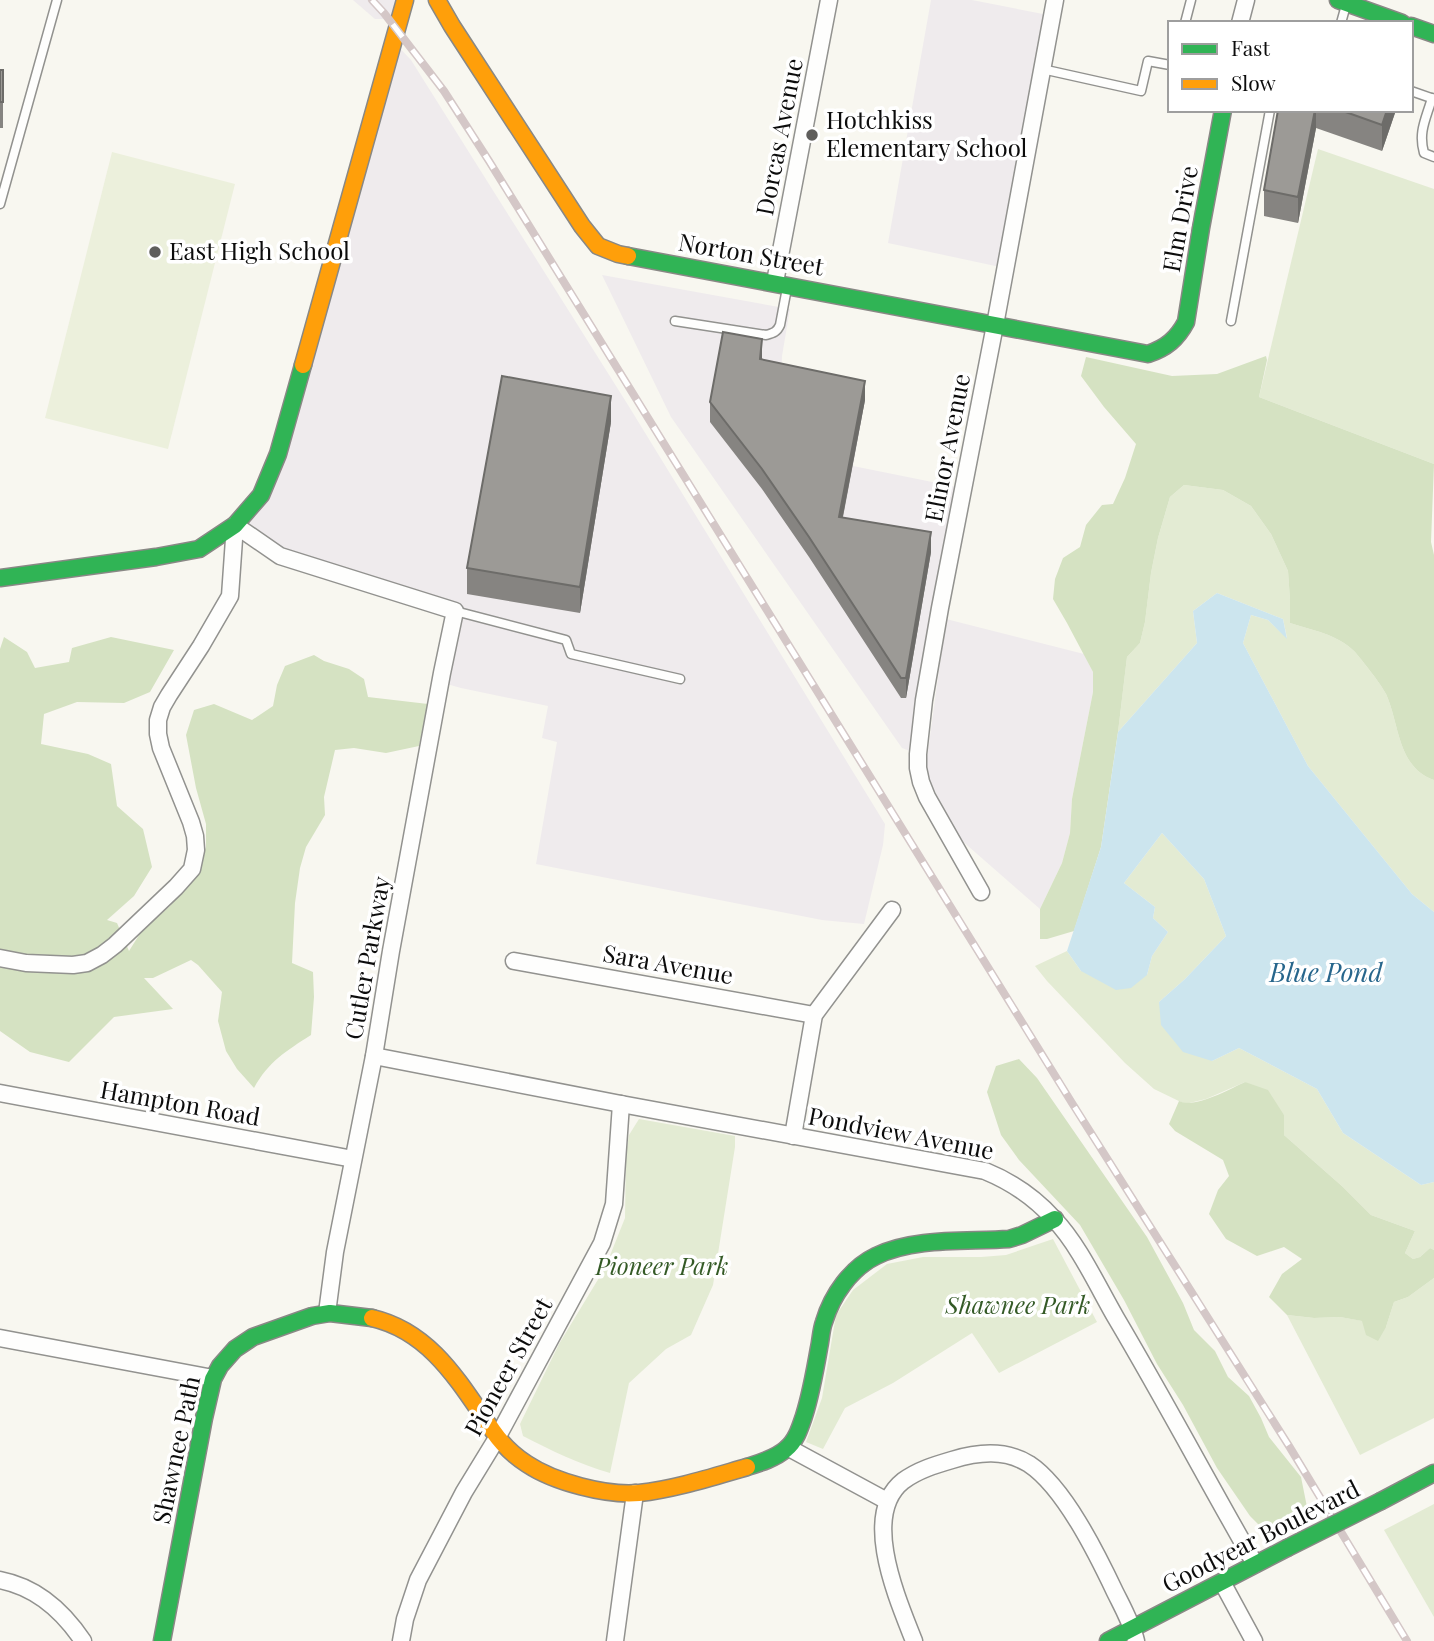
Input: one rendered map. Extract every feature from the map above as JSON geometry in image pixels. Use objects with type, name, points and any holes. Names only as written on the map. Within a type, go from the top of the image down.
[{"type":"street","points":[[0,578],[199,549],[235,525],[261,495],[278,454],[405,0]]},
{"type":"street","name":"Norton Street","points":[[437,0],[582,226],[598,246],[618,254],[1148,354],[1162,350],[1180,334]]},
{"type":"street","name":"Dorcas Avenue","points":[[781,284],[829,0]]},
{"type":"street","name":"Elinor Avenue","points":[[981,892],[927,797],[918,768],[918,754],[924,700],[940,608],[1055,0]]},
{"type":"street","points":[[1241,21],[1246,0]]},
{"type":"street","points":[[1343,1],[1397,21]]},
{"type":"street","points":[[1413,27],[1434,34]]},
{"type":"street","name":"Elm Drive","points":[[1180,334],[1189,308],[1223,112]]},
{"type":"street","points":[[235,525],[280,556],[454,611]]},
{"type":"street","points":[[0,958],[73,965],[87,963],[115,945],[176,887],[191,869],[196,850],[195,836],[161,748],[158,720],[162,707],[230,596],[235,525]]},
{"type":"street","name":"Cutler Parkway","points":[[327,1313],[335,1252],[374,1056],[454,611]]},
{"type":"street","points":[[793,1136],[814,1015],[892,911]]},
{"type":"street","name":"Sara Avenue","points":[[514,961],[814,1015]]},
{"type":"street","name":"Pondview Avenue","points":[[374,1056],[985,1171],[1015,1185],[1055,1219],[1071,1240],[1255,1564]]},
{"type":"street","name":"Hampton Road","points":[[0,1093],[353,1160]]},
{"type":"street","name":"Pioneer Street","points":[[401,1641],[418,1580],[602,1242],[614,1203],[621,1104]]},
{"type":"street","points":[[887,1501],[789,1448],[803,1421],[828,1308],[842,1283],[855,1269],[871,1258],[900,1247],[1009,1239],[1055,1219]]},
{"type":"street","name":"Shawnee Path","points":[[162,1641],[213,1378],[222,1360],[229,1353],[246,1340],[271,1330],[327,1313],[368,1317],[395,1325],[419,1340],[443,1362],[466,1388],[497,1438],[515,1457],[547,1474],[601,1490],[635,1493],[696,1481],[774,1457],[789,1448]]},
{"type":"street","points":[[0,1338],[213,1378]]},
{"type":"street","points":[[915,1641],[897,1595],[884,1549],[883,1518],[887,1501],[903,1481],[921,1470],[960,1457],[988,1453],[1014,1457],[1027,1463],[1051,1483],[1104,1570],[1134,1635]]},
{"type":"street","name":"Goodyear Boulevard","points":[[1108,1641],[1134,1635],[1255,1564],[1434,1474]]},
{"type":"street","points":[[615,1641],[635,1493]]},
{"type":"street","points":[[0,1580],[22,1587],[47,1601],[59,1611],[83,1641]]},
{"type":"street","points":[[1222,1582],[1254,1641]]},
{"type":"lane","points":[[0,204],[57,0]]},
{"type":"lane","points":[[1186,21],[1191,0]]},
{"type":"lane","points":[[1341,21],[1343,1]]},
{"type":"lane","points":[[1042,69],[1142,91],[1148,61],[1168,65]]},
{"type":"lane","points":[[1413,92],[1433,99],[1421,134],[1421,143],[1424,153],[1434,157]]},
{"type":"lane","points":[[1231,321],[1270,112]]},
{"type":"lane","points":[[675,321],[766,335],[774,333],[780,324],[781,284]]},
{"type":"lane","points":[[454,611],[566,640],[571,654],[680,679]]},
{"type":"shaded area","points":[[353,0],[400,0],[394,19],[375,19]]},
{"type":"shaded area","points":[[931,0],[972,0],[1048,15],[1000,267],[888,243]]},
{"type":"shaded area","points":[[393,41],[411,60],[628,405],[885,824],[883,845],[864,924],[822,920],[536,864],[557,742],[542,738],[548,706],[440,682],[454,611],[280,556],[235,525],[261,495]]},
{"type":"shaded area","points":[[602,275],[790,309],[782,356],[781,384],[865,400],[853,466],[962,488],[918,754],[902,748],[671,417]]},
{"type":"shaded area","points":[[946,619],[1084,654],[1093,672],[1093,692],[1072,799],[1070,833],[1062,863],[1040,909],[960,839],[925,773]]},
{"type":"green space","points":[[1318,149],[1434,189],[1434,464],[1259,397]]},
{"type":"green space","points":[[112,152],[235,184],[168,449],[45,418]]},
{"type":"green space","points":[[1266,356],[1259,397],[1434,464],[1431,542],[1434,555],[1434,780],[1422,774],[1406,755],[1386,694],[1354,651],[1332,637],[1290,623],[1288,571],[1271,534],[1251,506],[1223,490],[1184,485],[1170,497],[1158,538],[1140,643],[1127,657],[1101,847],[1074,931],[1040,939],[1040,909],[1062,863],[1070,833],[1072,799],[1093,692],[1093,672],[1053,599],[1055,579],[1063,558],[1080,547],[1086,525],[1102,505],[1113,504],[1136,444],[1081,376],[1086,357],[1172,376],[1217,374]]},
{"type":"green space","points":[[1184,485],[1223,490],[1251,506],[1271,534],[1288,571],[1290,623],[1340,640],[1362,660],[1384,690],[1406,755],[1422,774],[1434,780],[1434,912],[1412,894],[1308,766],[1243,643],[1251,615],[1268,620],[1287,638],[1283,619],[1217,593],[1193,611],[1197,643],[1118,732],[1127,657],[1140,643],[1158,538],[1170,497]]},
{"type":"green space","points":[[4,637],[27,652],[35,668],[69,662],[72,648],[111,637],[174,650],[150,692],[124,703],[77,702],[44,714],[41,744],[88,754],[111,764],[117,806],[143,829],[152,867],[134,896],[107,920],[117,923],[129,951],[141,932],[170,906],[197,869],[206,847],[206,824],[186,735],[194,710],[214,704],[252,720],[273,706],[277,685],[285,666],[314,655],[349,669],[364,679],[368,697],[428,704],[419,746],[386,753],[354,748],[335,750],[324,797],[325,815],[306,847],[295,903],[292,963],[313,972],[311,1035],[272,1064],[254,1088],[226,1051],[218,1021],[222,992],[191,960],[153,978],[144,978],[173,1009],[114,1017],[69,1062],[30,1052],[0,1031],[0,965],[56,972],[57,955],[28,957],[0,949],[0,649]]},
{"type":"green space","points":[[1162,833],[1204,879],[1226,936],[1159,1002],[1212,1061],[1239,1048],[1317,1089],[1343,1133],[1421,1185],[1434,1182],[1434,1250],[1430,1248],[1420,1257],[1413,1259],[1405,1253],[1415,1231],[1371,1215],[1284,1135],[1284,1115],[1245,1082],[1206,1099],[1185,1104],[1154,1089],[1125,1063],[1035,966],[1067,951],[1081,971],[1147,975],[1152,956],[1168,932],[1153,918],[1155,907],[1124,883]]},
{"type":"green space","points":[[1019,1059],[1037,1078],[1147,1237],[1183,1303],[1194,1330],[1215,1351],[1228,1377],[1249,1396],[1269,1437],[1301,1477],[1307,1507],[1295,1519],[1266,1532],[1250,1516],[1217,1468],[1080,1225],[1019,1160],[1001,1135],[987,1092],[996,1066]]},
{"type":"green space","points":[[1245,1082],[1268,1090],[1284,1115],[1284,1135],[1371,1215],[1415,1231],[1405,1253],[1413,1259],[1420,1257],[1430,1248],[1434,1250],[1434,1278],[1408,1297],[1394,1302],[1378,1341],[1366,1335],[1362,1321],[1340,1317],[1287,1315],[1269,1297],[1282,1274],[1302,1259],[1284,1247],[1257,1256],[1226,1239],[1209,1214],[1218,1190],[1229,1176],[1223,1160],[1175,1131],[1169,1124],[1179,1101],[1186,1103],[1203,1100]]},
{"type":"green space","name":"Pioneer Park","points":[[639,1119],[735,1136],[735,1147],[713,1285],[691,1335],[666,1349],[629,1383],[610,1473],[587,1466],[523,1436],[520,1424],[559,1344],[605,1268],[625,1218],[626,1154],[629,1135]]},
{"type":"green space","name":"Shawnee Park","points":[[1053,1239],[1097,1322],[999,1373],[972,1333],[893,1383],[845,1408],[823,1449],[806,1442],[822,1398],[836,1315],[853,1290],[887,1264],[923,1257],[1006,1255]]},
{"type":"green space","points":[[1434,1278],[1434,1418],[1360,1455],[1287,1315],[1340,1317],[1386,1327],[1394,1302],[1408,1297]]},
{"type":"green space","points":[[1434,1504],[1434,1617],[1384,1530]]},
{"type":"water","name":"Blue Pond","points":[[1217,593],[1283,619],[1287,639],[1268,620],[1251,615],[1243,643],[1308,766],[1412,894],[1434,912],[1434,1182],[1421,1185],[1343,1133],[1317,1089],[1239,1048],[1212,1061],[1183,1052],[1161,1025],[1159,1002],[1226,936],[1204,879],[1162,833],[1124,883],[1155,907],[1153,918],[1168,932],[1152,956],[1147,975],[1131,988],[1116,990],[1081,971],[1067,951],[1101,847],[1118,732],[1197,643],[1193,611]]},
{"type":"building","points":[[0,70],[3,70],[3,102],[0,102]]},
{"type":"building","points":[[1278,112],[1315,112],[1298,197],[1264,190]]},
{"type":"building","points":[[1346,112],[1386,112],[1382,125]]},
{"type":"building","points":[[723,332],[762,339],[760,359],[865,381],[839,517],[931,532],[906,678],[901,678],[762,469],[710,402]]},
{"type":"building","points":[[502,376],[611,396],[580,587],[467,568]]},
{"type":"railway","points":[[372,0],[444,91],[489,161],[1072,1103],[1289,1446],[1407,1641]]},
{"type":"traffic: fast","points":[[1338,0],[1396,21]]},
{"type":"traffic: fast","points":[[1413,27],[1434,34]]},
{"type":"traffic: fast","points":[[628,256],[1148,354],[1170,342],[1186,322],[1223,112]]},
{"type":"traffic: fast","points":[[0,578],[199,549],[235,525],[261,495],[278,454],[303,365]]},
{"type":"traffic: fast","points":[[747,1467],[778,1455],[795,1438],[809,1399],[822,1328],[837,1292],[858,1268],[876,1256],[907,1246],[941,1241],[1009,1239],[1055,1219]]},
{"type":"traffic: fast","points":[[162,1641],[204,1418],[213,1379],[220,1366],[235,1349],[253,1337],[312,1316],[330,1313],[372,1318]]},
{"type":"traffic: fast","points":[[1381,1501],[1434,1473]]},
{"type":"traffic: fast","points":[[1287,1548],[1381,1501]]},
{"type":"traffic: fast","points":[[1108,1641],[1287,1548]]},
{"type":"traffic: slow","points":[[303,365],[405,0]]},
{"type":"traffic: slow","points":[[437,0],[582,226],[598,246],[628,256]]},
{"type":"traffic: slow","points":[[372,1318],[412,1335],[428,1348],[456,1378],[504,1445],[527,1464],[551,1477],[596,1490],[639,1493],[680,1486],[747,1467]]},
{"type":"place","name":"Hotchkiss Elementary School","points":[[812,135]]},
{"type":"place","name":"East High School","points":[[155,252]]}]
